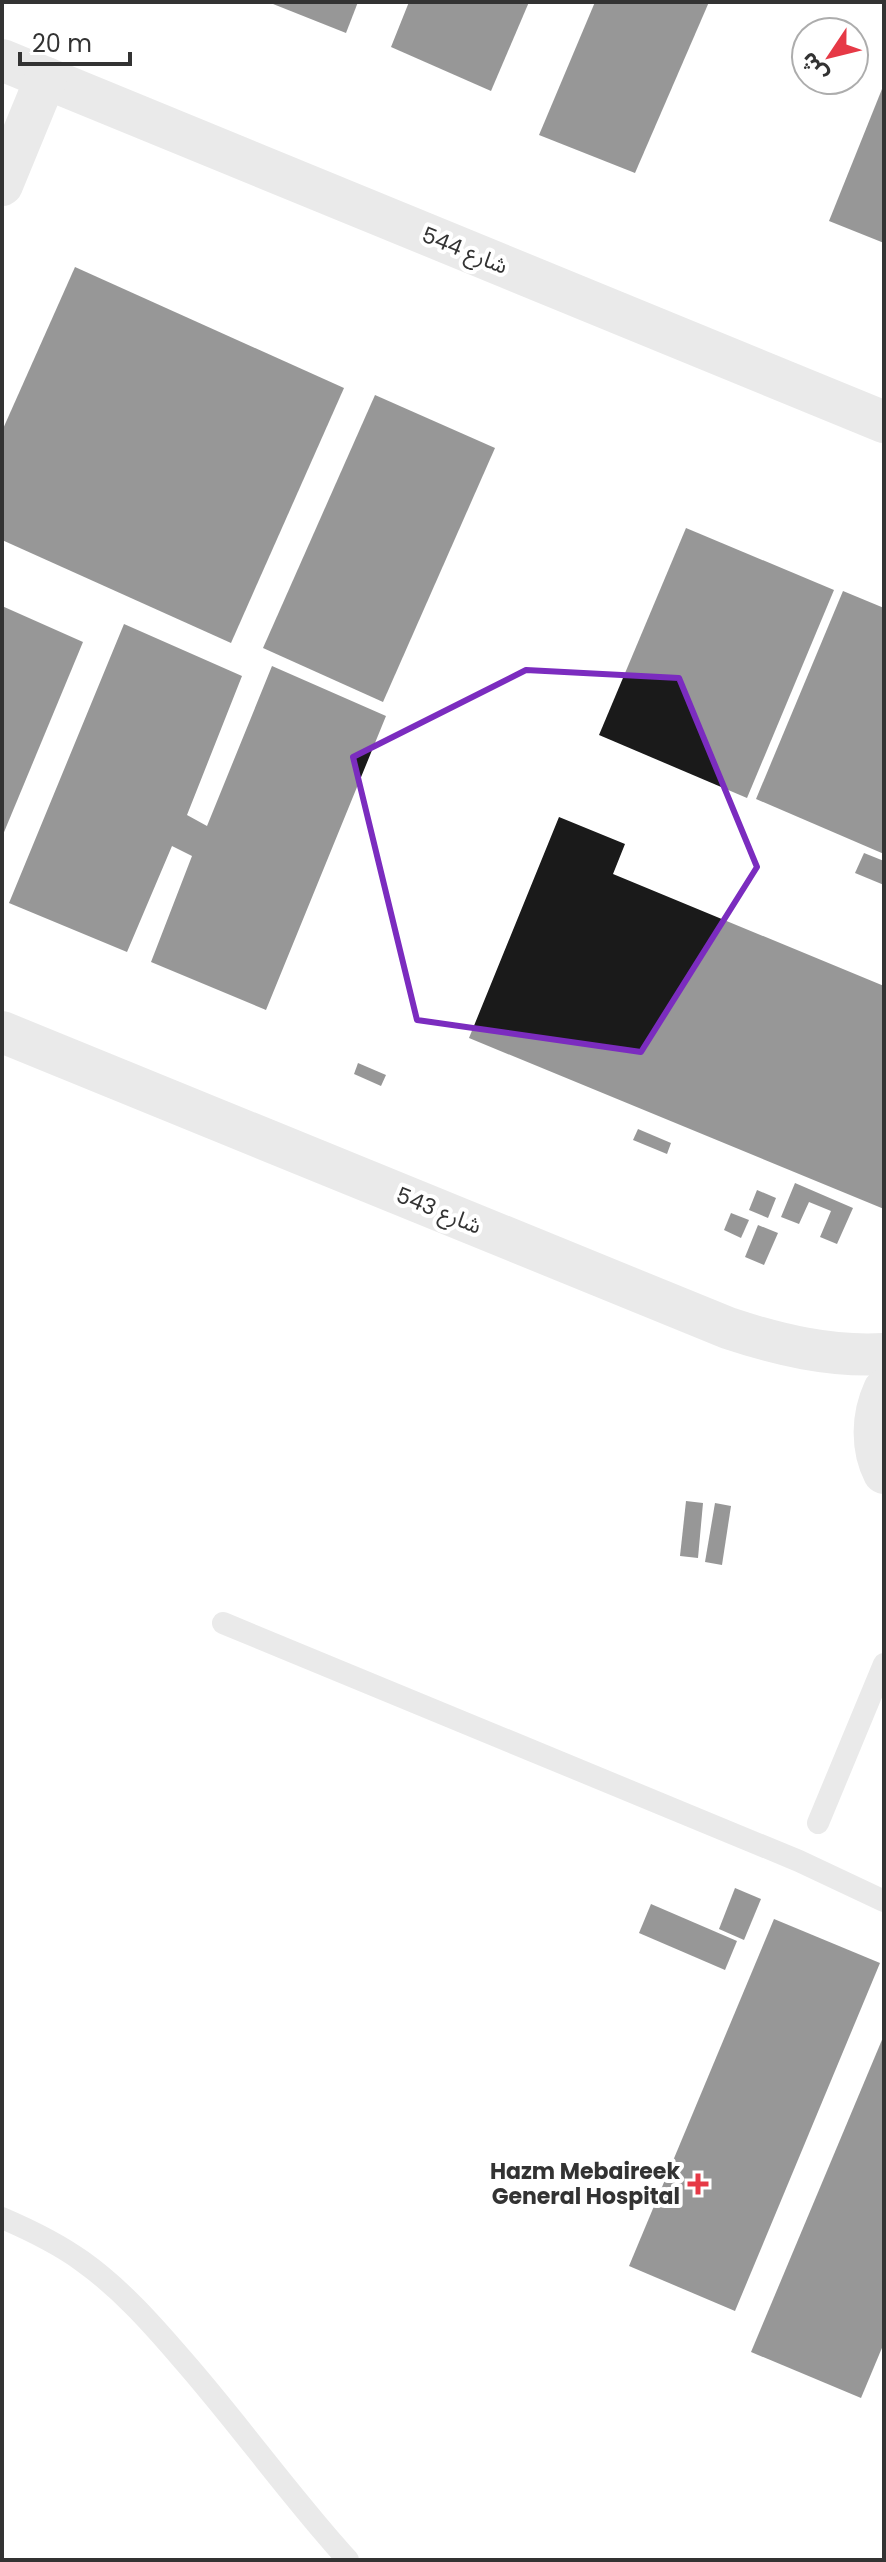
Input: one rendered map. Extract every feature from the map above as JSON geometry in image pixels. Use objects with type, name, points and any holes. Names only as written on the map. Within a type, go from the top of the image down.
[{"type":"street","name":"شارع 544","points":[[2,60],[884,422]]},
{"type":"street","points":[[2,185],[46,78]]},
{"type":"street","name":"شارع 543","points":[[2,1032],[728,1328],[818,1352],[884,1354]]},
{"type":"street","points":[[884,1390],[878,1403],[874,1433],[879,1463],[884,1473]]},
{"type":"lane","points":[[223,1623],[799,1861],[884,1901]]},
{"type":"lane","points":[[818,1823],[884,1664]]},
{"type":"lane","points":[[2,2218],[37,2233],[83,2261],[125,2297],[235,2420],[281,2481],[348,2560]]},
{"type":"highlighted area","points":[[526,670],[679,678],[757,867],[641,1052],[417,1020],[353,757]]},
{"type":"building","points":[[268,2],[358,2],[346,33]]},
{"type":"building","points":[[409,2],[529,2],[491,91],[391,47]]},
{"type":"building","points":[[595,2],[709,2],[635,173],[539,135]]},
{"type":"building","points":[[884,84],[884,243],[829,221]]},
{"type":"building","points":[[75,267],[344,388],[231,643],[2,540],[2,431]]},
{"type":"building","points":[[375,395],[495,448],[383,702],[263,648]]},
{"type":"building","points":[[686,528],[834,590],[747,798],[599,735]]},
{"type":"building","points":[[843,591],[884,608],[884,854],[756,799]]},
{"type":"building","points":[[2,606],[83,642],[2,837]]},
{"type":"building","points":[[124,624],[242,676],[187,815],[207,826],[272,666],[386,716],[266,1010],[151,962],[192,856],[172,846],[127,952],[9,903]]},
{"type":"building","points":[[559,817],[625,844],[613,874],[884,986],[884,1209],[469,1038]]},
{"type":"building","points":[[864,853],[884,861],[884,885],[855,873]]},
{"type":"building","points":[[358,1063],[386,1075],[381,1086],[354,1074]]},
{"type":"building","points":[[638,1129],[671,1143],[667,1154],[633,1140]]},
{"type":"building","points":[[795,1183],[853,1208],[837,1244],[820,1237],[831,1211],[809,1202],[799,1224],[781,1217]]},
{"type":"building","points":[[757,1190],[776,1198],[768,1218],[749,1210]]},
{"type":"building","points":[[731,1213],[749,1220],[741,1238],[724,1230]]},
{"type":"building","points":[[758,1225],[778,1233],[764,1265],[745,1257]]},
{"type":"building","points":[[686,1501],[703,1503],[698,1558],[680,1556]]},
{"type":"building","points":[[715,1503],[731,1506],[722,1565],[705,1562]]},
{"type":"building","points":[[735,1888],[761,1899],[744,1940],[719,1929]]},
{"type":"building","points":[[651,1904],[737,1941],[725,1970],[639,1933]]},
{"type":"building","points":[[774,1919],[880,1963],[735,2311],[629,2266]]},
{"type":"building","points":[[884,2035],[884,2343],[861,2398],[751,2352]]},
{"type":"place","name":"Hazm Mebaireek General Hospital","points":[[698,2184]]}]
